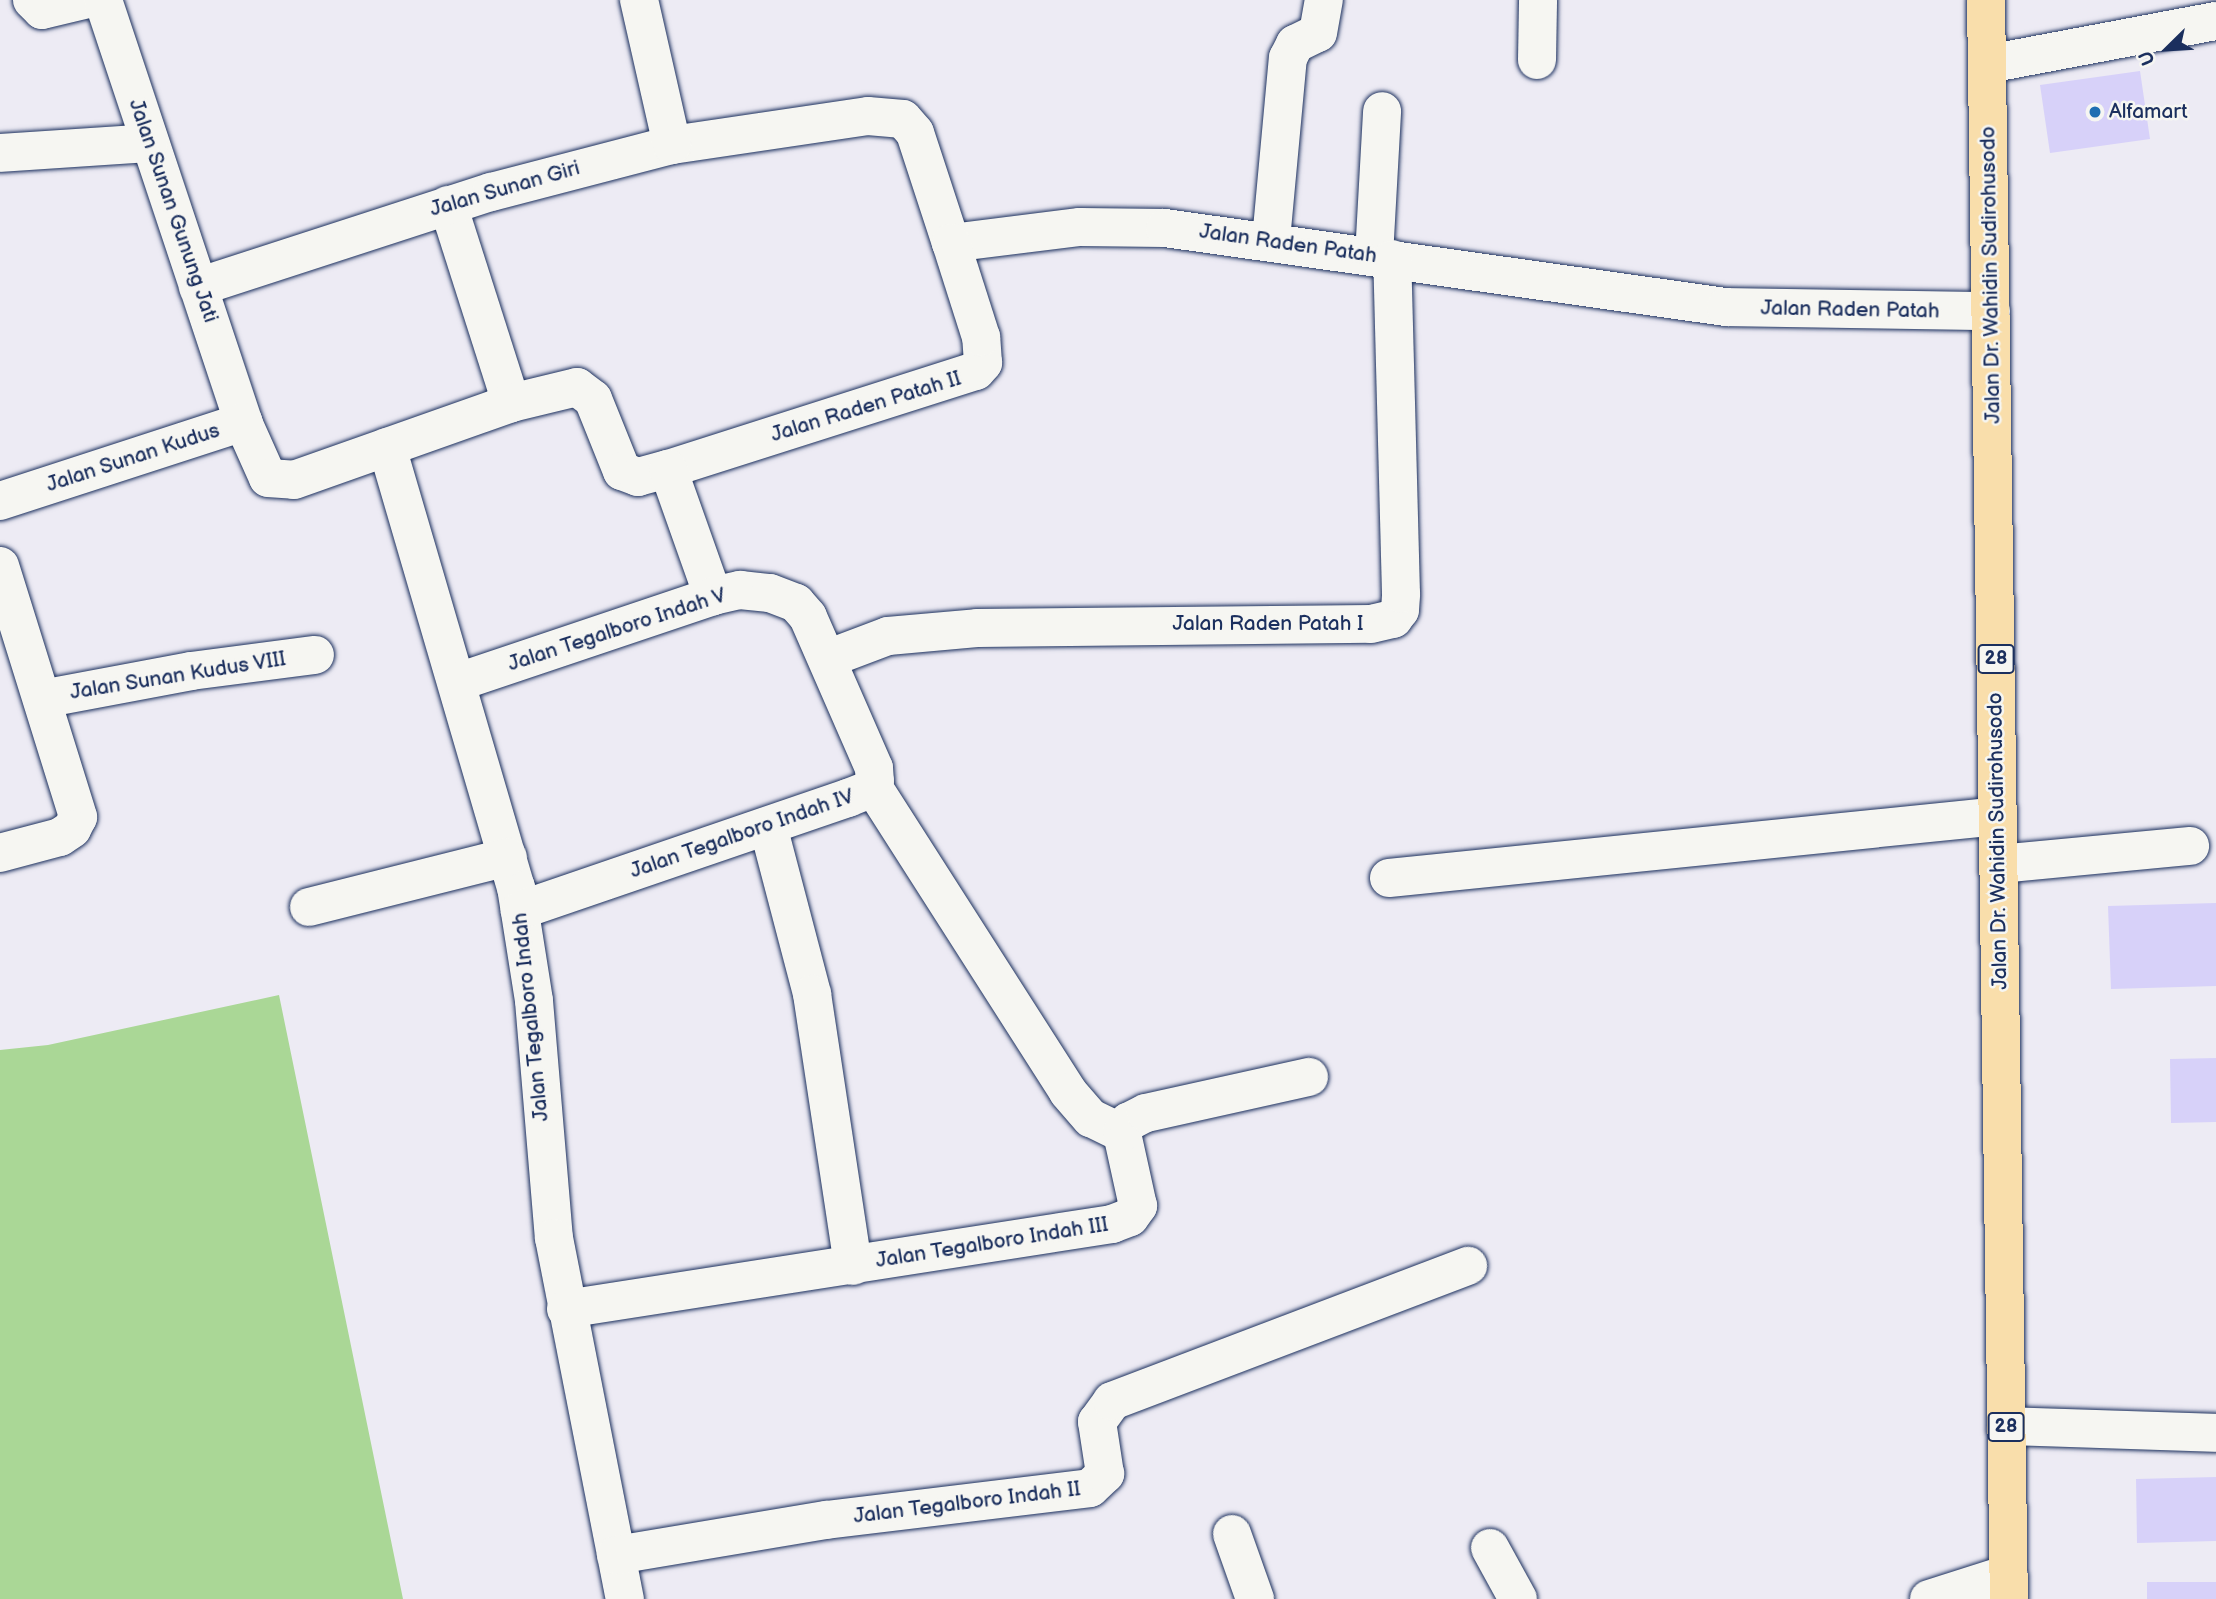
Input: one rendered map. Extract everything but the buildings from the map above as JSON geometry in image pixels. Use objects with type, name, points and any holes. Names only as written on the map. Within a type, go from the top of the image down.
[{"type":"highway","name":"Jalan Dr. Wahidin Sudirohusodo","points":[[1986,0],[2008,1586]]},
{"type":"street","points":[[32,0],[42,10],[84,0]]},
{"type":"street","name":"Jalan Sunan Gunung Jati","points":[[103,0],[243,422]]},
{"type":"street","points":[[639,0],[672,145],[868,116],[903,118],[915,133],[951,243]]},
{"type":"street","points":[[1271,240],[1288,58],[1295,44],[1315,37],[1321,28],[1324,0]]},
{"type":"street","points":[[1536,60],[1538,0]]},
{"type":"street","points":[[1988,64],[2216,21]]},
{"type":"street","points":[[1382,111],[1383,257]]},
{"type":"street","points":[[0,153],[149,142]]},
{"type":"street","name":"Jalan Sunan Giri","points":[[198,287],[448,205],[574,167],[672,145]]},
{"type":"street","points":[[448,205],[511,403]]},
{"type":"street","name":"Jalan Raden Patah","points":[[951,243],[1039,230],[1125,226],[1271,240],[1591,291],[1726,307],[1991,311]]},
{"type":"street","name":"Jalan Raden Patah II","points":[[511,403],[564,387],[587,392],[622,471],[638,477],[976,371],[983,363],[981,337],[951,243]]},
{"type":"street","name":"Jalan Raden Patah I","points":[[827,659],[888,636],[977,628],[1371,624],[1393,619],[1401,594],[1383,257]]},
{"type":"street","name":"Jalan Sunan Kudus","points":[[0,501],[243,422],[261,470],[275,481],[294,480],[511,403]]},
{"type":"street","name":"Jalan Tegalboro Indah","points":[[387,447],[458,682],[508,857],[520,910],[534,1001],[554,1238],[625,1599]]},
{"type":"street","points":[[668,469],[713,596]]},
{"type":"street","name":"Jalan Sunan Kudus VIII","points":[[0,566],[77,807],[76,823],[60,836],[0,853]]},
{"type":"street","name":"Jalan Tegalboro Indah V","points":[[458,682],[713,596],[754,591],[796,603],[827,659]]},
{"type":"street","name":"Jalan Sunan Kudus VIII","points":[[42,699],[191,671],[314,655]]},
{"type":"street","name":"Jalan Tegalboro Indah IV","points":[[520,910],[768,826],[872,785],[871,759],[827,659]]},
{"type":"street","points":[[872,785],[1068,1092],[1091,1118],[1122,1133],[1128,1122],[1146,1113],[1309,1077]]},
{"type":"street","points":[[1390,878],[1998,816]]},
{"type":"street","points":[[768,826],[812,994],[853,1266]]},
{"type":"street","points":[[1999,864],[2190,846]]},
{"type":"street","points":[[309,907],[508,857]]},
{"type":"street","name":"Jalan Tegalboro Indah III","points":[[566,1309],[853,1266],[1123,1221],[1135,1212],[1139,1198],[1122,1133]]},
{"type":"street","name":"Jalan Tegalboro Indah II","points":[[616,1555],[826,1520],[1090,1488],[1105,1474],[1097,1422],[1112,1401],[1468,1266]]},
{"type":"street","points":[[2006,1426],[2216,1433]]},
{"type":"street","points":[[1232,1534],[1255,1599]]},
{"type":"street","points":[[1490,1548],[1518,1599]]},
{"type":"street","points":[[1929,1599],[2008,1586]]},
{"type":"green space","points":[[279,995],[403,1599],[0,1599],[0,1050],[48,1045]]},
{"type":"place","name":"Alfamart","points":[[2095,112]]}]
